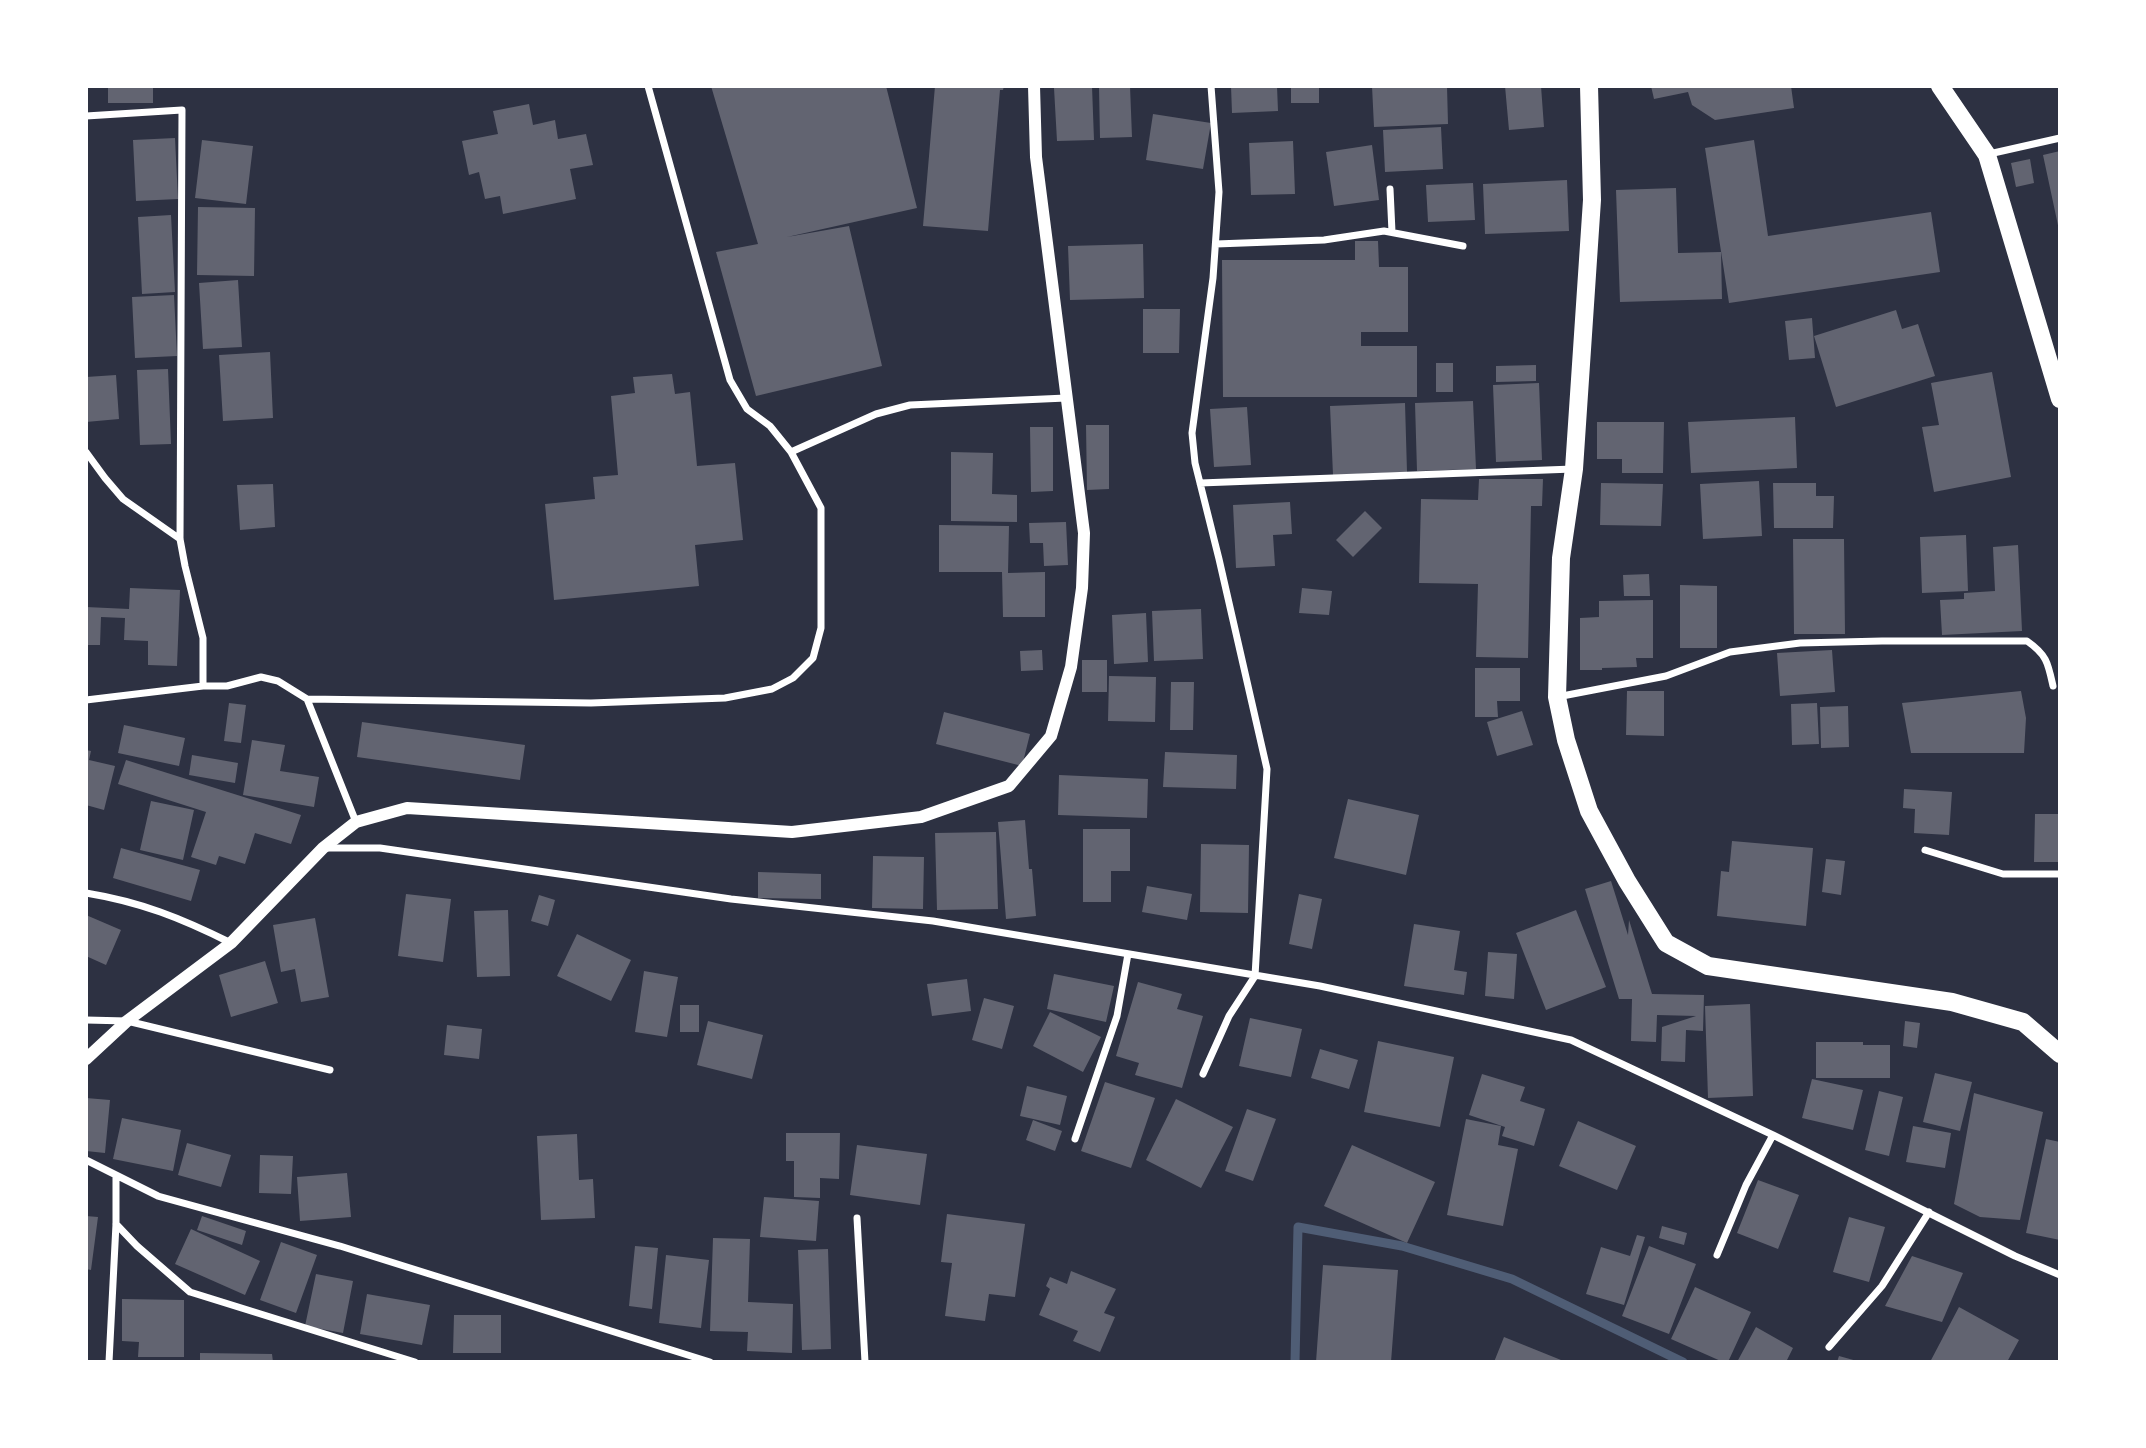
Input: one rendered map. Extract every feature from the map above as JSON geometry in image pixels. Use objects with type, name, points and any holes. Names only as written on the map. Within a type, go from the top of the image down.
[{"type":"main road","points":[[1589,86],[1592,200],[1574,469],[1560,558],[1556,697],[1566,740],[1589,811],[1627,881],[1666,943],[1708,966],[1952,1002],[2023,1022],[2060,1054]]},
{"type":"main road","points":[[1940,86],[1987,155],[2060,399]]},
{"type":"street","points":[[86,700],[203,686],[227,686],[261,677],[284,684],[307,699],[591,703],[725,698],[772,689],[793,678],[813,658],[821,628],[821,508],[791,452],[770,426],[747,409],[730,380],[648,86]]},
{"type":"street","points":[[86,1059],[127,1021],[232,943],[323,848],[356,822],[407,808],[792,832],[920,817],[1009,786],[1051,736],[1072,667],[1082,588],[1084,533],[1036,157],[1034,86]]},
{"type":"street","points":[[1203,1074],[1229,1016],[1255,976],[1267,769],[1195,463],[1192,433],[1213,278],[1219,191],[1211,86]]},
{"type":"street","points":[[86,116],[182,110],[180,539],[203,638],[203,686]]},
{"type":"street","points":[[1987,155],[2060,138]]},
{"type":"street","points":[[1390,188],[1392,232]]},
{"type":"street","points":[[1216,244],[1324,240],[1384,231],[1463,246]]},
{"type":"street","points":[[791,452],[876,414],[910,405],[1066,398]]},
{"type":"street","points":[[86,452],[123,499],[180,539]]},
{"type":"street","points":[[1200,483],[1574,469]]},
{"type":"street","points":[[1556,697],[1667,676],[1730,652],[1800,643],[1882,641],[2027,641],[2041,651],[2048,662],[2053,686]]},
{"type":"street","points":[[307,699],[356,822]]},
{"type":"street","points":[[323,848],[392,849],[731,899],[933,921],[1320,986],[1572,1041],[1773,1135],[2015,1256],[2060,1275]]},
{"type":"street","points":[[1925,850],[2003,874],[2060,874]]},
{"type":"street","points":[[86,893],[157,909],[232,943]]},
{"type":"street","points":[[1075,1139],[1117,1016],[1128,954]]},
{"type":"street","points":[[86,1020],[127,1021],[330,1070]]},
{"type":"street","points":[[1717,1255],[1746,1185],[1773,1135]]},
{"type":"street","points":[[86,1160],[158,1196],[340,1246],[709,1362]]},
{"type":"street","points":[[109,1362],[116,1177]]},
{"type":"street","points":[[1829,1346],[1882,1286],[1929,1212]]},
{"type":"street","points":[[858,1218],[865,1362]]},
{"type":"street","points":[[116,1224],[190,1292],[415,1362]]},
{"type":"building","points":[[108,86],[153,86],[153,103],[108,103]]},
{"type":"building","points":[[711,86],[886,86],[917,208],[787,237],[849,226],[882,366],[756,396],[716,252],[758,244]]},
{"type":"building","points":[[935,86],[1004,86],[1003,90],[1000,90],[988,231],[923,226]]},
{"type":"building","points":[[1092,86],[1094,140],[1057,141],[1054,88]]},
{"type":"building","points":[[1130,86],[1132,137],[1100,138],[1099,87]]},
{"type":"building","points":[[1231,86],[1277,86],[1278,111],[1232,113]]},
{"type":"building","points":[[1291,86],[1319,86],[1319,103],[1291,103]]},
{"type":"building","points":[[1372,86],[1447,86],[1448,124],[1374,127]]},
{"type":"building","points":[[1505,86],[1541,86],[1544,127],[1509,130]]},
{"type":"building","points":[[1651,86],[1791,86],[1794,108],[1715,120],[1692,105],[1688,92],[1654,99]]},
{"type":"building","points":[[529,104],[533,125],[555,120],[558,139],[586,134],[593,165],[570,169],[576,199],[503,214],[500,196],[485,199],[479,172],[469,175],[462,141],[498,134],[493,111]]},
{"type":"building","points":[[1153,114],[1211,123],[1203,169],[1146,160]]},
{"type":"building","points":[[1441,127],[1443,169],[1385,172],[1383,130]]},
{"type":"building","points":[[175,138],[178,199],[136,201],[133,140]]},
{"type":"building","points":[[202,140],[253,146],[246,204],[195,198]]},
{"type":"building","points":[[1754,140],[1768,236],[1931,212],[1940,272],[1729,303],[1705,148]]},
{"type":"building","points":[[1293,141],[1295,194],[1251,195],[1249,143]]},
{"type":"building","points":[[1372,145],[1379,200],[1334,206],[1326,152]]},
{"type":"building","points":[[2060,151],[2060,229],[2059,230],[2043,155]]},
{"type":"building","points":[[2030,159],[2034,183],[2016,187],[2011,163]]},
{"type":"building","points":[[1567,180],[1569,231],[1485,234],[1483,184]]},
{"type":"building","points":[[1473,183],[1475,220],[1428,222],[1426,185]]},
{"type":"building","points":[[1676,188],[1678,253],[1721,252],[1722,299],[1620,302],[1616,190]]},
{"type":"building","points":[[198,207],[255,208],[254,276],[197,275]]},
{"type":"building","points":[[171,215],[175,292],[142,294],[138,217]]},
{"type":"building","points":[[1355,241],[1378,241],[1379,267],[1408,267],[1408,332],[1361,332],[1361,346],[1417,346],[1417,397],[1223,397],[1222,260],[1355,260]]},
{"type":"building","points":[[1143,244],[1144,298],[1070,300],[1068,246]]},
{"type":"building","points":[[238,280],[242,347],[203,349],[199,283]]},
{"type":"building","points":[[174,295],[177,356],[135,358],[132,297]]},
{"type":"building","points":[[1143,309],[1180,309],[1179,353],[1143,353]]},
{"type":"building","points":[[1896,310],[1902,329],[1918,324],[1935,376],[1836,407],[1814,336]]},
{"type":"building","points":[[1812,318],[1815,358],[1789,360],[1785,321]]},
{"type":"building","points":[[270,352],[273,418],[223,421],[219,355]]},
{"type":"building","points":[[1436,363],[1453,363],[1453,392],[1436,392]]},
{"type":"building","points":[[1536,365],[1536,381],[1496,382],[1496,366]]},
{"type":"building","points":[[168,369],[171,444],[140,445],[137,370]]},
{"type":"building","points":[[1992,372],[2011,477],[1934,492],[1922,427],[1939,425],[1931,383]]},
{"type":"building","points":[[672,374],[675,394],[690,392],[697,466],[735,463],[743,540],[695,545],[699,586],[554,600],[545,504],[595,499],[593,477],[618,475],[611,396],[635,393],[633,377]]},
{"type":"building","points":[[116,375],[119,419],[86,422],[86,377]]},
{"type":"building","points":[[1539,383],[1542,460],[1496,462],[1493,385]]},
{"type":"building","points":[[1473,401],[1476,469],[1417,471],[1415,403]]},
{"type":"building","points":[[1405,403],[1407,472],[1333,475],[1330,406]]},
{"type":"building","points":[[1247,407],[1251,465],[1214,467],[1210,409]]},
{"type":"building","points":[[1795,417],[1797,468],[1691,473],[1688,422]]},
{"type":"building","points":[[1597,422],[1664,422],[1663,473],[1622,473],[1622,459],[1597,459]]},
{"type":"building","points":[[1086,425],[1109,425],[1109,489],[1087,490]]},
{"type":"building","points":[[1030,427],[1053,427],[1053,491],[1031,492]]},
{"type":"building","points":[[951,452],[993,453],[992,494],[1017,495],[1017,522],[951,521]]},
{"type":"building","points":[[1479,479],[1543,479],[1542,506],[1531,506],[1528,658],[1476,657],[1478,584],[1419,583],[1421,499],[1478,500]]},
{"type":"building","points":[[1759,481],[1762,536],[1703,539],[1700,484]]},
{"type":"building","points":[[1601,483],[1663,484],[1661,526],[1600,525]]},
{"type":"building","points":[[1773,483],[1816,483],[1816,496],[1834,496],[1833,528],[1774,528]]},
{"type":"building","points":[[273,484],[275,527],[240,530],[237,485]]},
{"type":"building","points":[[1290,502],[1292,534],[1273,535],[1275,566],[1236,568],[1233,505]]},
{"type":"building","points":[[1365,511],[1382,528],[1353,557],[1336,540]]},
{"type":"building","points":[[1066,522],[1068,565],[1044,566],[1043,543],[1030,543],[1029,523]]},
{"type":"building","points":[[939,525],[1009,526],[1008,573],[1045,572],[1045,617],[1003,617],[1002,572],[939,572]]},
{"type":"building","points":[[1966,535],[1968,591],[1922,593],[1920,537]]},
{"type":"building","points":[[1793,539],[1844,539],[1845,634],[1794,634]]},
{"type":"building","points":[[2018,545],[2022,631],[1942,635],[1940,600],[1964,599],[1964,593],[1995,591],[1993,547]]},
{"type":"building","points":[[1649,574],[1650,596],[1624,596],[1623,575]]},
{"type":"building","points":[[1680,585],[1717,586],[1717,648],[1680,648]]},
{"type":"building","points":[[130,588],[180,590],[177,666],[148,665],[148,641],[124,640],[125,618],[101,617],[100,645],[86,645],[86,607],[129,609]]},
{"type":"building","points":[[1302,588],[1332,591],[1329,615],[1299,613]]},
{"type":"building","points":[[1653,600],[1653,658],[1636,658],[1637,667],[1580,670],[1580,618],[1599,617],[1599,601]]},
{"type":"building","points":[[1201,609],[1203,659],[1154,661],[1152,611]]},
{"type":"building","points":[[1146,613],[1148,662],[1114,664],[1112,615]]},
{"type":"building","points":[[1042,650],[1043,670],[1021,671],[1020,651]]},
{"type":"building","points":[[1832,650],[1835,692],[1780,696],[1777,653]]},
{"type":"building","points":[[1082,660],[1107,660],[1107,692],[1082,692]]},
{"type":"building","points":[[1475,668],[1520,668],[1520,701],[1497,701],[1498,717],[1475,717]]},
{"type":"building","points":[[1109,676],[1156,677],[1155,722],[1108,721]]},
{"type":"building","points":[[1171,682],[1194,682],[1193,730],[1170,730]]},
{"type":"building","points":[[1627,691],[1664,691],[1664,736],[1626,735]]},
{"type":"building","points":[[2021,691],[2026,718],[2024,753],[1911,753],[1902,703]]},
{"type":"building","points":[[229,703],[246,705],[241,743],[224,741]]},
{"type":"building","points":[[1817,703],[1819,744],[1792,745],[1791,704]]},
{"type":"building","points":[[1848,706],[1849,747],[1821,748],[1820,707]]},
{"type":"building","points":[[1522,711],[1533,745],[1497,756],[1487,722]]},
{"type":"building","points":[[944,712],[1030,734],[1022,766],[936,744]]},
{"type":"building","points":[[362,722],[525,745],[520,780],[357,757]]},
{"type":"building","points":[[124,725],[185,738],[179,766],[118,753]]},
{"type":"building","points":[[252,740],[285,745],[280,771],[319,777],[314,807],[243,795]]},
{"type":"building","points":[[86,750],[91,751],[89,760],[115,766],[104,810],[86,805]]},
{"type":"building","points":[[1165,752],[1237,755],[1236,789],[1163,787]]},
{"type":"building","points":[[192,755],[238,763],[235,783],[189,775]]},
{"type":"building","points":[[126,760],[301,815],[291,844],[255,833],[245,864],[219,856],[216,865],[191,857],[206,812],[118,784]]},
{"type":"building","points":[[1059,775],[1148,779],[1147,818],[1058,815]]},
{"type":"building","points":[[1904,789],[1952,792],[1949,835],[1914,833],[1915,809],[1903,808]]},
{"type":"building","points":[[1348,799],[1419,815],[1406,875],[1334,858]]},
{"type":"building","points":[[151,801],[194,810],[183,860],[140,850]]},
{"type":"building","points":[[2035,814],[2060,814],[2060,862],[2034,862]]},
{"type":"building","points":[[1025,820],[1036,916],[1006,919],[998,822]]},
{"type":"building","points":[[1083,829],[1130,829],[1130,871],[1111,871],[1111,902],[1083,902]]},
{"type":"building","points":[[996,832],[998,909],[937,910],[935,833]]},
{"type":"building","points":[[1732,841],[1813,848],[1806,926],[1717,916],[1721,871],[1729,872]]},
{"type":"building","points":[[1201,844],[1249,845],[1248,913],[1200,912]]},
{"type":"building","points":[[121,848],[200,870],[191,901],[113,878]]},
{"type":"building","points":[[873,856],[924,857],[923,909],[872,908]]},
{"type":"building","points":[[1826,859],[1845,861],[1841,895],[1822,892]]},
{"type":"building","points":[[758,872],[821,874],[821,899],[758,898]]},
{"type":"building","points":[[1611,881],[1628,935],[1629,920],[1652,994],[1704,995],[1703,1031],[1686,1030],[1685,1062],[1661,1061],[1662,1027],[1696,1016],[1657,1015],[1656,1042],[1631,1041],[1632,999],[1619,999],[1585,889]]},
{"type":"building","points":[[1147,886],[1192,894],[1187,920],[1142,912]]},
{"type":"building","points":[[406,894],[451,899],[443,962],[398,956]]},
{"type":"building","points":[[1299,894],[1322,899],[1312,949],[1289,944]]},
{"type":"building","points":[[539,895],[555,900],[548,926],[531,921]]},
{"type":"building","points":[[508,910],[510,976],[477,977],[474,911]]},
{"type":"building","points":[[1576,910],[1606,987],[1546,1010],[1516,933]]},
{"type":"building","points":[[86,915],[121,930],[106,965],[86,956]]},
{"type":"building","points":[[315,918],[329,997],[301,1002],[295,969],[281,972],[273,925]]},
{"type":"building","points":[[1414,924],[1460,931],[1454,970],[1467,972],[1464,995],[1404,986]]},
{"type":"building","points":[[577,934],[631,960],[611,1001],[557,976]]},
{"type":"building","points":[[1488,952],[1517,954],[1514,999],[1485,996]]},
{"type":"building","points":[[265,961],[278,1003],[231,1017],[219,975]]},
{"type":"building","points":[[644,971],[678,977],[667,1037],[635,1032]]},
{"type":"building","points":[[1054,974],[1114,986],[1106,1022],[1047,1009]]},
{"type":"building","points":[[967,979],[971,1011],[932,1016],[927,984]]},
{"type":"building","points":[[1138,982],[1182,994],[1177,1009],[1203,1016],[1182,1088],[1135,1075],[1139,1063],[1116,1056]]},
{"type":"building","points":[[984,998],[1014,1006],[1002,1049],[972,1040]]},
{"type":"building","points":[[1750,1004],[1753,1096],[1708,1098],[1705,1006]]},
{"type":"building","points":[[680,1005],[699,1005],[699,1032],[680,1032]]},
{"type":"building","points":[[1050,1012],[1101,1037],[1083,1072],[1033,1046]]},
{"type":"building","points":[[1250,1018],[1302,1029],[1291,1077],[1239,1066]]},
{"type":"building","points":[[708,1021],[763,1035],[752,1079],[697,1065]]},
{"type":"building","points":[[1905,1021],[1920,1023],[1917,1048],[1903,1046]]},
{"type":"building","points":[[447,1025],[482,1029],[479,1059],[444,1055]]},
{"type":"building","points":[[1378,1041],[1454,1057],[1440,1127],[1364,1112]]},
{"type":"building","points":[[1816,1042],[1890,1045],[1890,1078],[1816,1078]]},
{"type":"building","points":[[1320,1049],[1358,1060],[1349,1089],[1311,1078]]},
{"type":"building","points":[[1935,1073],[1972,1082],[1960,1131],[1923,1122]]},
{"type":"building","points":[[1482,1074],[1525,1087],[1520,1101],[1545,1109],[1534,1146],[1502,1136],[1505,1127],[1469,1115]]},
{"type":"building","points":[[1812,1079],[1863,1090],[1853,1130],[1802,1118]]},
{"type":"building","points":[[1105,1082],[1155,1098],[1131,1168],[1081,1151]]},
{"type":"building","points":[[1027,1086],[1067,1096],[1060,1125],[1020,1116]]},
{"type":"building","points":[[1879,1091],[1903,1097],[1889,1156],[1865,1150]]},
{"type":"building","points":[[1974,1093],[2043,1112],[2020,1220],[1980,1217],[1954,1204]]},
{"type":"building","points":[[86,1098],[110,1100],[105,1153],[86,1151]]},
{"type":"building","points":[[1176,1099],[1233,1127],[1201,1188],[1146,1160]]},
{"type":"building","points":[[1247,1109],[1276,1119],[1253,1181],[1225,1171]]},
{"type":"building","points":[[122,1118],[181,1130],[173,1171],[113,1159]]},
{"type":"building","points":[[1466,1119],[1501,1126],[1498,1145],[1518,1149],[1503,1226],[1447,1215]]},
{"type":"building","points":[[1033,1120],[1062,1131],[1055,1151],[1026,1140]]},
{"type":"building","points":[[1578,1121],[1636,1146],[1617,1190],[1559,1166]]},
{"type":"building","points":[[1913,1126],[1951,1133],[1945,1168],[1906,1162]]},
{"type":"building","points":[[786,1133],[840,1133],[839,1179],[820,1178],[820,1198],[794,1197],[794,1161],[786,1161]]},
{"type":"building","points":[[577,1134],[579,1180],[593,1179],[595,1218],[541,1220],[537,1136]]},
{"type":"building","points":[[2046,1139],[2060,1142],[2060,1240],[2026,1233]]},
{"type":"building","points":[[187,1143],[231,1155],[221,1187],[178,1175]]},
{"type":"building","points":[[857,1145],[927,1154],[920,1205],[850,1195]]},
{"type":"building","points":[[1352,1145],[1435,1182],[1407,1243],[1324,1206]]},
{"type":"building","points":[[260,1155],[293,1156],[291,1194],[259,1193]]},
{"type":"building","points":[[347,1173],[351,1217],[300,1221],[297,1177]]},
{"type":"building","points":[[1758,1180],[1799,1195],[1778,1249],[1737,1233]]},
{"type":"building","points":[[764,1197],[819,1201],[816,1241],[760,1237]]},
{"type":"building","points":[[947,1214],[1025,1224],[1015,1297],[989,1294],[985,1321],[945,1316],[952,1263],[941,1262]]},
{"type":"building","points":[[86,1216],[98,1217],[91,1270],[86,1269]]},
{"type":"building","points":[[202,1216],[246,1231],[242,1245],[197,1230]]},
{"type":"building","points":[[1849,1217],[1885,1227],[1869,1282],[1833,1272]]},
{"type":"building","points":[[1662,1226],[1687,1233],[1684,1245],[1659,1238]]},
{"type":"building","points":[[191,1229],[260,1261],[245,1295],[175,1264]]},
{"type":"building","points":[[1637,1235],[1645,1237],[1624,1305],[1586,1294],[1601,1247],[1630,1256]]},
{"type":"building","points":[[713,1238],[750,1239],[748,1302],[793,1304],[792,1353],[747,1351],[748,1332],[710,1331]]},
{"type":"building","points":[[281,1242],[317,1255],[296,1313],[260,1300]]},
{"type":"building","points":[[635,1246],[658,1248],[652,1309],[629,1306]]},
{"type":"building","points":[[1649,1246],[1696,1264],[1669,1334],[1622,1316]]},
{"type":"building","points":[[828,1249],[831,1349],[802,1350],[798,1250]]},
{"type":"building","points":[[666,1255],[709,1260],[701,1328],[659,1323]]},
{"type":"building","points":[[1912,1256],[1963,1273],[1942,1322],[1885,1306]]},
{"type":"building","points":[[1323,1265],[1398,1270],[1391,1362],[1316,1362]]},
{"type":"building","points":[[1071,1271],[1116,1289],[1104,1313],[1115,1317],[1100,1352],[1073,1341],[1078,1331],[1039,1315],[1050,1289],[1046,1286],[1050,1277],[1067,1284]]},
{"type":"building","points":[[316,1274],[353,1281],[343,1333],[305,1326]]},
{"type":"building","points":[[1695,1287],[1751,1312],[1728,1362],[1671,1339]]},
{"type":"building","points":[[367,1294],[430,1305],[422,1345],[360,1334]]},
{"type":"building","points":[[122,1299],[184,1300],[184,1357],[138,1357],[139,1342],[122,1341]]},
{"type":"building","points":[[1959,1307],[2019,1340],[2007,1362],[1930,1362]]},
{"type":"building","points":[[454,1315],[501,1315],[501,1353],[453,1353]]},
{"type":"building","points":[[1756,1327],[1793,1348],[1786,1362],[1737,1362]]},
{"type":"building","points":[[1504,1337],[1561,1360],[1494,1362]]},
{"type":"building","points":[[200,1353],[272,1354],[273,1362],[200,1362]]},
{"type":"building","points":[[1839,1356],[1857,1361],[1857,1362],[1837,1362]]},
{"type":"waterway","points":[[1295,1362],[1298,1227],[1402,1246],[1512,1279],[1683,1362]]}]
